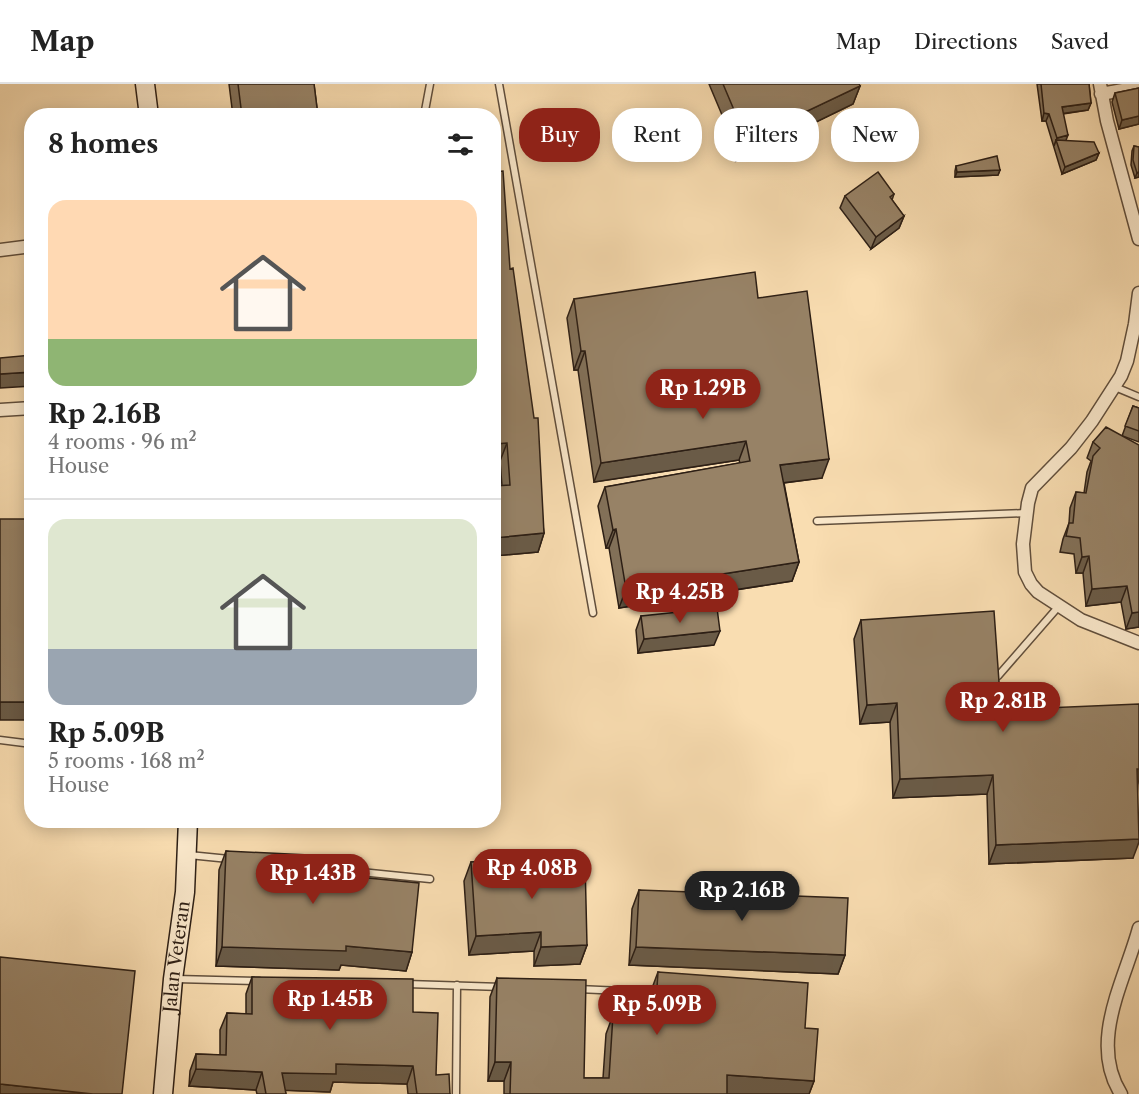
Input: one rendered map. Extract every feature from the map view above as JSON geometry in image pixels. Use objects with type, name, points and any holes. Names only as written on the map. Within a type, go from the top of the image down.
[{"type":"main road","points":[[146,84],[148,108]]},
{"type":"main road","name":"Jalan Veteran","points":[[163,1094],[173,979],[188,855],[188,828]]},
{"type":"street","points":[[1139,87],[1101,89],[1107,121],[1139,239]]},
{"type":"street","points":[[0,250],[24,247]]},
{"type":"street","points":[[1139,293],[1127,361],[1115,387],[1071,448],[1032,488],[1026,513],[1023,544],[1025,572],[1038,592],[1082,620],[1139,643]]},
{"type":"street","points":[[0,410],[24,408]]},
{"type":"street","points":[[1121,1094],[1114,1083],[1108,1050],[1110,1016],[1139,928]]},
{"type":"street","points":[[1125,970],[1139,971]]},
{"type":"lane","points":[[426,108],[430,84]]},
{"type":"lane","points":[[500,84],[593,613]]},
{"type":"lane","points":[[1115,387],[1139,397]]},
{"type":"lane","points":[[817,521],[1026,513]]},
{"type":"lane","points":[[998,675],[1059,606]]},
{"type":"lane","points":[[0,740],[24,743]]},
{"type":"lane","points":[[188,855],[234,860]]},
{"type":"lane","points":[[338,870],[430,879]]},
{"type":"lane","points":[[173,979],[267,981]]},
{"type":"lane","points":[[398,984],[504,987]]},
{"type":"lane","points":[[456,1094],[457,985]]},
{"type":"lane","points":[[575,989],[622,991]]},
{"type":"building","points":[[238,84],[314,84],[317,108],[241,108]]},
{"type":"building","points":[[723,84],[859,84],[860,86],[814,108],[733,108]]},
{"type":"building","points":[[1041,84],[1089,84],[1091,103],[1062,107],[1068,135],[1057,138],[1049,114],[1044,113]]},
{"type":"building","points":[[1139,88],[1139,116],[1122,120],[1115,93]]},
{"type":"building","points":[[1056,140],[1094,142],[1099,153],[1065,167]]},
{"type":"building","points":[[1134,146],[1139,147],[1139,172],[1137,173],[1133,160]]},
{"type":"building","points":[[997,156],[1000,170],[957,172],[956,166]]},
{"type":"building","points":[[501,171],[503,171],[510,269],[513,268],[534,418],[538,418],[544,533],[501,537],[501,486],[510,485],[507,443],[501,443]]},
{"type":"building","points":[[878,172],[894,194],[890,197],[904,216],[876,237],[845,196]]},
{"type":"building","points":[[755,272],[758,298],[807,291],[829,459],[780,465],[799,562],[626,589],[616,529],[613,530],[605,487],[750,461],[746,441],[601,463],[585,351],[581,351],[574,299]]},
{"type":"building","points":[[24,356],[24,372],[0,374],[0,358]]},
{"type":"building","points":[[1133,406],[1139,408],[1139,431],[1125,426]]},
{"type":"building","points":[[1106,427],[1139,445],[1139,612],[1132,613],[1127,586],[1092,589],[1089,556],[1082,557],[1080,538],[1066,536],[1069,523],[1073,523],[1076,492],[1086,493],[1093,456],[1100,448],[1093,442]]},
{"type":"building","points":[[0,519],[24,519],[24,702],[0,702]]},
{"type":"building","points":[[717,608],[720,631],[644,639],[641,616]]},
{"type":"building","points":[[994,611],[1001,710],[1139,704],[1139,769],[1137,769],[1139,839],[996,845],[993,775],[900,779],[897,703],[867,705],[861,620]]},
{"type":"building","points":[[226,851],[349,857],[348,876],[419,883],[412,952],[346,946],[346,951],[222,947]]},
{"type":"building","points":[[527,859],[527,862],[585,861],[587,945],[541,947],[541,932],[476,936],[471,862]]},
{"type":"building","points":[[639,890],[848,898],[845,955],[636,947]]},
{"type":"building","points":[[0,957],[135,971],[122,1094],[93,1094],[0,1084]]},
{"type":"building","points":[[658,972],[808,983],[805,1028],[818,1029],[814,1081],[727,1075],[727,1094],[510,1094],[511,1062],[495,1062],[497,978],[586,980],[584,1078],[609,1078],[613,1015],[655,1018]]},
{"type":"building","points":[[252,977],[413,979],[413,1012],[438,1013],[436,1075],[449,1074],[450,1094],[417,1094],[413,1066],[336,1064],[336,1074],[282,1073],[286,1094],[266,1094],[262,1072],[196,1069],[196,1054],[226,1055],[227,1013],[252,1014]]}]
